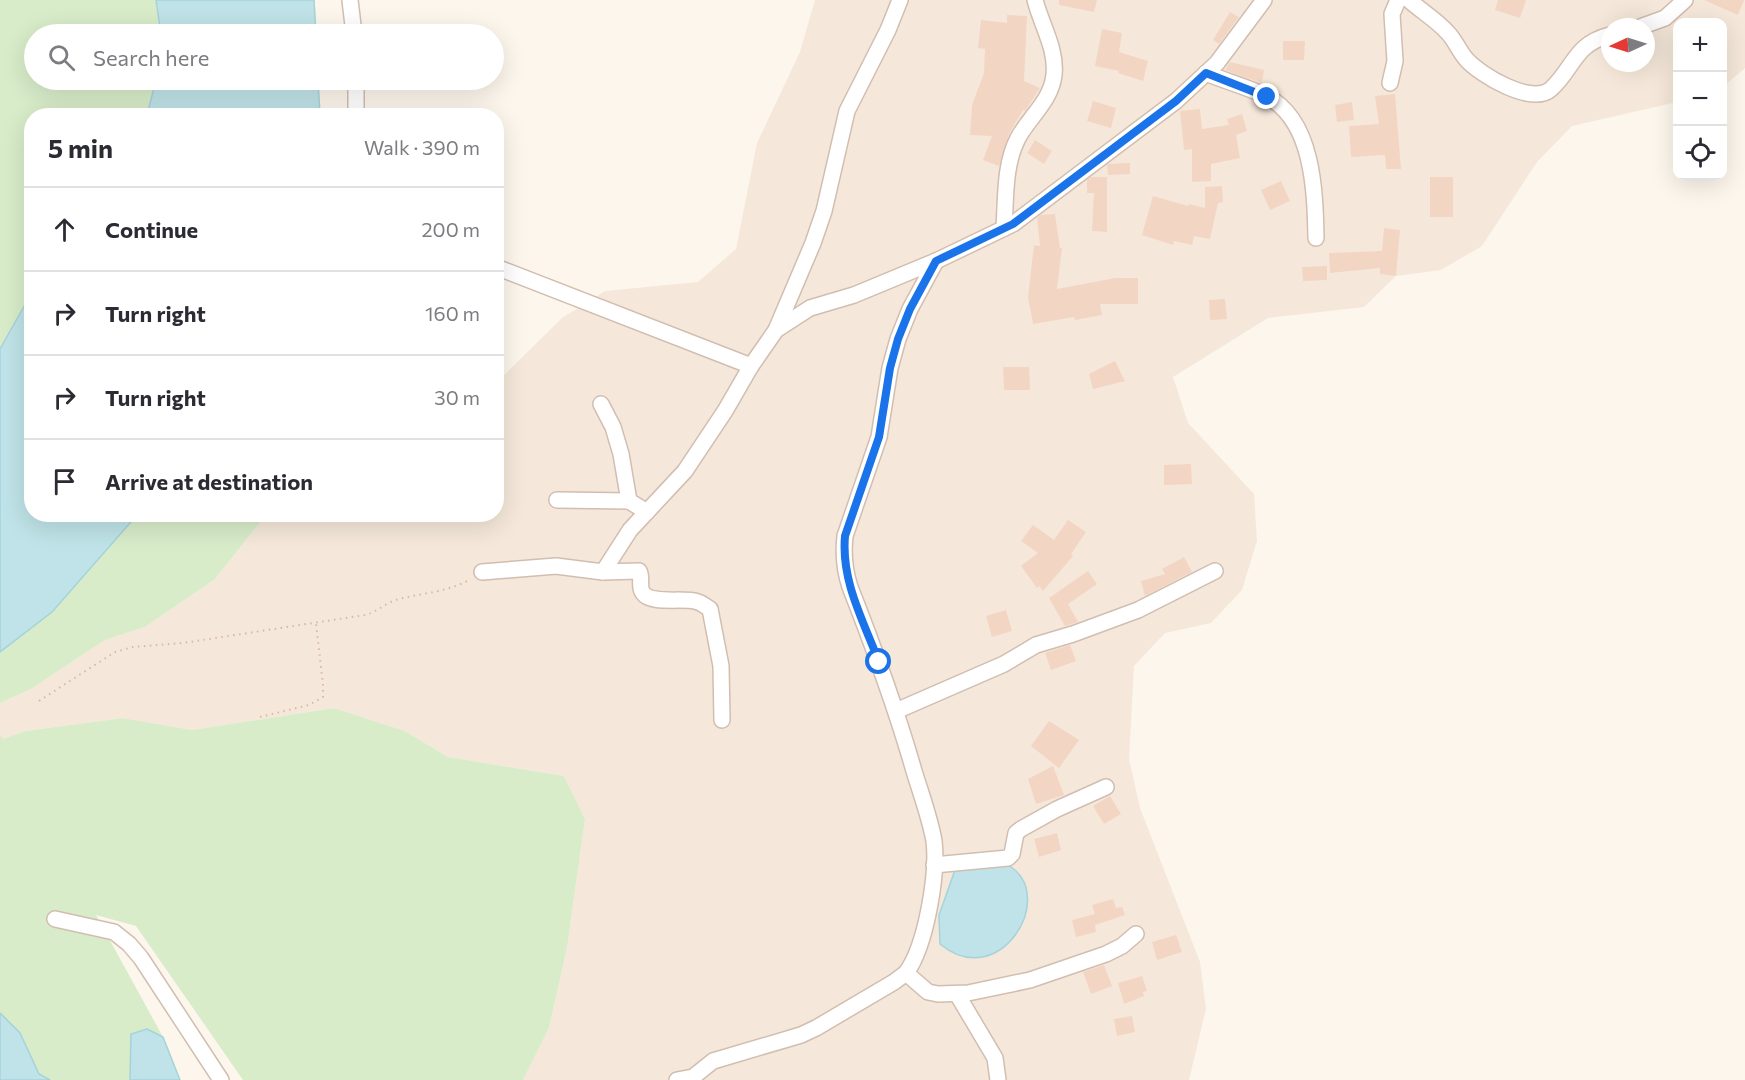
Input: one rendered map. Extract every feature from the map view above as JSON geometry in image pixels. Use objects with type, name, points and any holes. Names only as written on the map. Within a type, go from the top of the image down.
[{"type":"street","points":[[350,0],[353,24]]},
{"type":"street","points":[[603,572],[630,530],[685,471],[776,330],[824,211],[847,111],[888,30],[900,0]]},
{"type":"street","points":[[1004,228],[1008,167],[1013,151],[1019,137],[1045,102],[1054,75],[1054,58],[1035,0]]},
{"type":"street","points":[[776,330],[810,308],[854,295],[936,261],[1013,224],[1176,101],[1217,63],[1264,0]]},
{"type":"street","points":[[1390,83],[1395,61],[1392,14],[1398,0]]},
{"type":"street","points":[[1409,0],[1447,32],[1467,60],[1490,78],[1526,94],[1539,95],[1550,90],[1584,47],[1601,37]]},
{"type":"street","points":[[1655,22],[1665,18],[1685,0]]},
{"type":"street","points":[[1206,73],[1267,97],[1291,118],[1299,131],[1313,176],[1316,238]]},
{"type":"street","points":[[356,90],[356,108]]},
{"type":"street","points":[[677,1080],[693,1077],[713,1061],[801,1035],[816,1028],[906,973],[914,962],[920,947],[934,865],[934,841],[896,711],[845,572],[844,552],[845,536],[879,437],[890,368],[898,339],[910,309],[936,261]]},
{"type":"street","points":[[504,270],[751,366]]},
{"type":"street","points":[[601,404],[615,436],[629,501]]},
{"type":"street","points":[[557,500],[629,501],[647,512]]},
{"type":"street","points":[[482,572],[556,566],[603,572],[639,571],[640,589],[644,596],[651,599],[697,601],[710,609],[722,666],[722,720]]},
{"type":"street","points":[[896,711],[1004,664],[1036,645],[1138,610],[1215,571]]},
{"type":"street","points":[[934,865],[1008,858],[1012,854],[1016,833],[1021,829],[1057,809],[1106,787]]},
{"type":"street","points":[[55,919],[114,932],[129,944],[141,958],[221,1080]]},
{"type":"street","points":[[906,973],[928,992],[957,994],[1030,980],[1106,954],[1122,946],[1136,934]]},
{"type":"street","points":[[957,994],[995,1058],[998,1080]]},
{"type":"path","points":[[39,701],[116,652],[133,647],[183,644],[375,612],[398,599],[457,586],[482,572]]},
{"type":"path","points":[[260,717],[309,705],[323,697],[316,623]]},
{"type":"shaded area","points":[[815,0],[1745,0],[1745,68],[1727,84],[1727,18],[1673,18],[1673,103],[1572,126],[1537,162],[1482,246],[1441,270],[1396,276],[1364,307],[1268,318],[1173,377],[1188,423],[1254,494],[1257,541],[1242,590],[1211,623],[1165,633],[1134,666],[1129,759],[1140,808],[1200,962],[1206,1009],[1189,1080],[523,1080],[549,1028],[567,948],[585,819],[564,776],[448,757],[405,731],[334,708],[192,730],[123,718],[25,731],[3,739],[0,734],[0,703],[31,689],[105,640],[145,627],[215,579],[260,522],[504,522],[504,375],[562,318],[605,291],[698,282],[736,249],[757,143],[800,52]]},
{"type":"green space","points":[[0,0],[156,0],[160,24],[24,24],[24,90],[153,90],[149,108],[24,108],[24,306],[0,349]]},
{"type":"green space","points":[[131,522],[260,522],[215,579],[145,627],[105,640],[31,689],[0,703],[0,652],[52,612]]},
{"type":"green space","points":[[334,708],[405,731],[448,757],[564,776],[585,819],[567,948],[549,1028],[523,1080],[243,1080],[136,926],[96,915],[163,1037],[147,1029],[131,1034],[130,1080],[50,1080],[39,1074],[20,1033],[0,1013],[0,734],[3,739],[25,731],[123,718],[192,730]]},
{"type":"water","points":[[156,0],[314,0],[315,24],[160,24]]},
{"type":"water","points":[[153,90],[319,90],[320,108],[149,108]]},
{"type":"water","points":[[24,306],[24,522],[131,522],[52,612],[0,652],[0,349]]},
{"type":"water","points":[[989,863],[1011,867],[1024,881],[1028,899],[1024,918],[1015,936],[1001,949],[982,957],[962,956],[940,944],[939,915],[955,870]]},
{"type":"water","points":[[0,1013],[20,1033],[39,1074],[50,1080],[0,1080]]},
{"type":"water","points":[[147,1029],[163,1037],[180,1080],[130,1080],[131,1034]]},
{"type":"building","points":[[1059,0],[1097,0],[1094,12],[1059,5]]},
{"type":"building","points":[[1498,0],[1526,0],[1520,18],[1495,10]]},
{"type":"building","points":[[1704,0],[1744,0],[1738,15]]},
{"type":"building","points":[[1230,12],[1239,17],[1219,44],[1213,40]]},
{"type":"building","points":[[1007,15],[1027,16],[1024,81],[1040,88],[1025,111],[1023,110],[1009,134],[999,166],[983,160],[992,136],[970,135],[972,105],[984,73],[985,49],[978,48],[981,20],[1007,23]]},
{"type":"building","points":[[1102,29],[1122,33],[1119,52],[1148,61],[1143,81],[1118,73],[1119,71],[1095,66]]},
{"type":"building","points":[[1283,41],[1305,41],[1304,60],[1283,60]]},
{"type":"building","points":[[1230,62],[1264,70],[1262,83],[1225,70]]},
{"type":"building","points":[[1395,94],[1401,169],[1386,169],[1385,155],[1351,157],[1349,126],[1379,124],[1375,96]]},
{"type":"building","points":[[1093,101],[1116,108],[1111,128],[1087,121]]},
{"type":"building","points":[[1352,102],[1354,120],[1337,122],[1335,105]]},
{"type":"building","points":[[1200,109],[1202,129],[1229,125],[1227,119],[1242,114],[1247,131],[1236,135],[1240,158],[1211,164],[1211,181],[1192,182],[1192,149],[1184,150],[1180,111]]},
{"type":"building","points":[[1035,140],[1052,151],[1044,164],[1027,153]]},
{"type":"building","points":[[1130,163],[1130,174],[1108,175],[1107,165]]},
{"type":"building","points":[[1091,177],[1107,177],[1107,232],[1092,231],[1094,193],[1087,193],[1087,180]]},
{"type":"building","points":[[1430,177],[1453,177],[1453,217],[1430,217]]},
{"type":"building","points":[[1281,181],[1290,201],[1270,210],[1261,190]]},
{"type":"building","points":[[1222,186],[1223,202],[1218,203],[1210,239],[1194,236],[1192,245],[1174,241],[1173,245],[1142,235],[1153,196],[1188,206],[1189,204],[1205,208],[1205,187]]},
{"type":"building","points":[[1055,214],[1060,248],[1062,248],[1057,289],[1115,278],[1138,278],[1138,304],[1100,304],[1102,315],[1033,324],[1028,297],[1034,245],[1040,246],[1037,218],[1041,215]]},
{"type":"building","points":[[1384,228],[1400,230],[1396,276],[1380,274],[1380,268],[1330,273],[1329,253],[1382,251]]},
{"type":"building","points":[[1327,266],[1327,280],[1303,281],[1302,267]]},
{"type":"building","points":[[1225,299],[1227,319],[1210,320],[1209,300]]},
{"type":"building","points":[[1115,361],[1125,381],[1093,389],[1089,374]]},
{"type":"building","points":[[1003,367],[1029,367],[1030,390],[1004,390]]},
{"type":"building","points":[[1191,464],[1192,484],[1164,485],[1164,465]]},
{"type":"building","points":[[1068,520],[1086,532],[1071,554],[1073,556],[1043,591],[1039,586],[1037,588],[1021,566],[1038,553],[1021,541],[1033,525],[1054,540]]},
{"type":"building","points":[[1184,557],[1192,572],[1145,596],[1141,581],[1165,574],[1162,569]]},
{"type":"building","points":[[1088,571],[1097,584],[1068,604],[1078,622],[1065,626],[1049,598]]},
{"type":"building","points":[[1006,610],[1012,631],[992,637],[986,616]]},
{"type":"building","points":[[1070,645],[1076,661],[1051,670],[1045,653]]},
{"type":"building","points":[[1049,721],[1079,740],[1059,768],[1031,746]]},
{"type":"building","points":[[1053,766],[1064,795],[1036,804],[1028,779]]},
{"type":"building","points":[[1110,796],[1121,814],[1104,824],[1093,806]]},
{"type":"building","points":[[1057,833],[1061,850],[1039,857],[1034,839]]},
{"type":"building","points":[[1113,899],[1116,908],[1122,907],[1125,915],[1095,925],[1096,932],[1076,937],[1072,920],[1095,914],[1092,905]]},
{"type":"building","points":[[1176,935],[1182,952],[1157,960],[1152,942]]},
{"type":"building","points":[[1104,965],[1112,986],[1091,994],[1083,972]]},
{"type":"building","points":[[1142,976],[1147,991],[1143,992],[1144,996],[1124,1004],[1118,983]]},
{"type":"building","points":[[1132,1016],[1135,1032],[1117,1036],[1114,1019]]},
{"type":"route","points":[[879,662],[845,572],[845,536],[879,437],[890,368],[898,339],[910,309],[936,261],[1013,224],[1176,101],[1206,73],[1267,97]]}]
